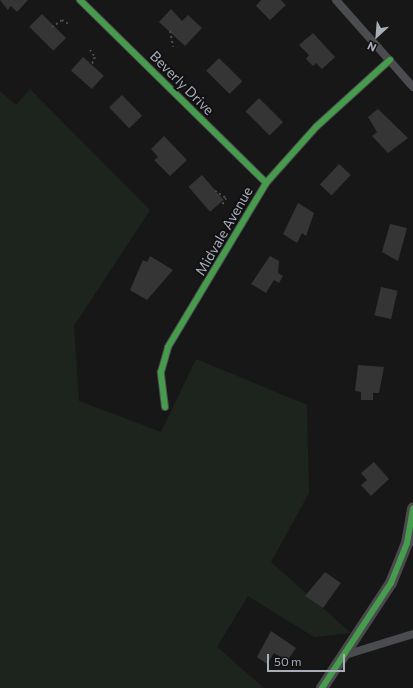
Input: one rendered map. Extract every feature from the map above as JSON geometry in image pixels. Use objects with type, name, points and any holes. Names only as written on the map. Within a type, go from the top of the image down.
[{"type":"street","name":"Beverly Drive","points":[[80,0],[266,183]]},
{"type":"street","points":[[336,0],[413,87]]},
{"type":"street","name":"Midvale Avenue","points":[[164,407],[162,372],[168,347],[266,183],[316,127],[390,60]]},
{"type":"street","points":[[322,688],[391,583],[407,543],[413,509]]},
{"type":"street","points":[[344,655],[413,634]]},
{"type":"path","points":[[52,27],[62,20],[70,25]]},
{"type":"path","points":[[170,31],[173,47]]},
{"type":"path","points":[[90,50],[96,57],[91,66]]},
{"type":"path","points":[[215,191],[226,198],[222,205]]},
{"type":"shaded area","points":[[30,89],[150,210],[74,326],[79,401],[161,432],[196,359],[307,405],[309,493],[271,562],[351,633],[314,637],[248,596],[217,647],[264,688],[0,688],[0,91],[16,105]]},
{"type":"building","points":[[0,0],[28,0],[17,12],[11,6],[8,10]]},
{"type":"building","points":[[261,0],[281,0],[286,5],[270,20],[256,6]]},
{"type":"building","points":[[171,9],[182,21],[188,15],[202,28],[185,46],[159,22]]},
{"type":"building","points":[[42,14],[66,38],[53,51],[29,27]]},
{"type":"building","points":[[313,33],[335,57],[322,69],[316,63],[313,66],[306,59],[309,55],[299,45]]},
{"type":"building","points":[[83,57],[104,76],[92,89],[71,70]]},
{"type":"building","points":[[219,58],[242,81],[230,94],[206,71]]},
{"type":"building","points":[[122,95],[142,116],[129,128],[109,108]]},
{"type":"building","points":[[259,98],[283,122],[270,135],[246,111]]},
{"type":"building","points":[[378,109],[408,138],[388,153],[372,136],[377,132],[368,117]]},
{"type":"building","points":[[164,136],[187,160],[170,176],[154,160],[158,157],[151,149]]},
{"type":"building","points":[[339,164],[351,175],[332,195],[320,184]]},
{"type":"building","points":[[202,175],[224,200],[210,212],[188,187]]},
{"type":"building","points":[[298,203],[314,213],[306,236],[302,233],[297,243],[283,234]]},
{"type":"building","points":[[390,224],[407,228],[398,261],[382,252]]},
{"type":"building","points":[[150,256],[173,270],[147,300],[130,290],[143,260],[147,262]]},
{"type":"building","points":[[270,256],[279,261],[278,273],[283,276],[279,283],[274,280],[266,293],[251,284]]},
{"type":"building","points":[[381,287],[398,291],[391,319],[374,315]]},
{"type":"building","points":[[358,365],[384,367],[379,393],[373,393],[373,400],[361,400],[361,392],[355,391]]},
{"type":"building","points":[[374,462],[389,479],[371,496],[361,485],[367,480],[361,473]]},
{"type":"building","points":[[325,572],[341,583],[323,608],[305,596]]},
{"type":"building","points":[[271,631],[296,648],[287,661],[274,653],[267,664],[257,657]]},
{"type":"cycle path","points":[[80,0],[266,183]]},
{"type":"cycle path","points":[[165,407],[161,372],[168,347],[266,183],[316,127],[390,60]]},
{"type":"cycle path","points":[[322,688],[391,583],[407,543],[413,509]]}]
